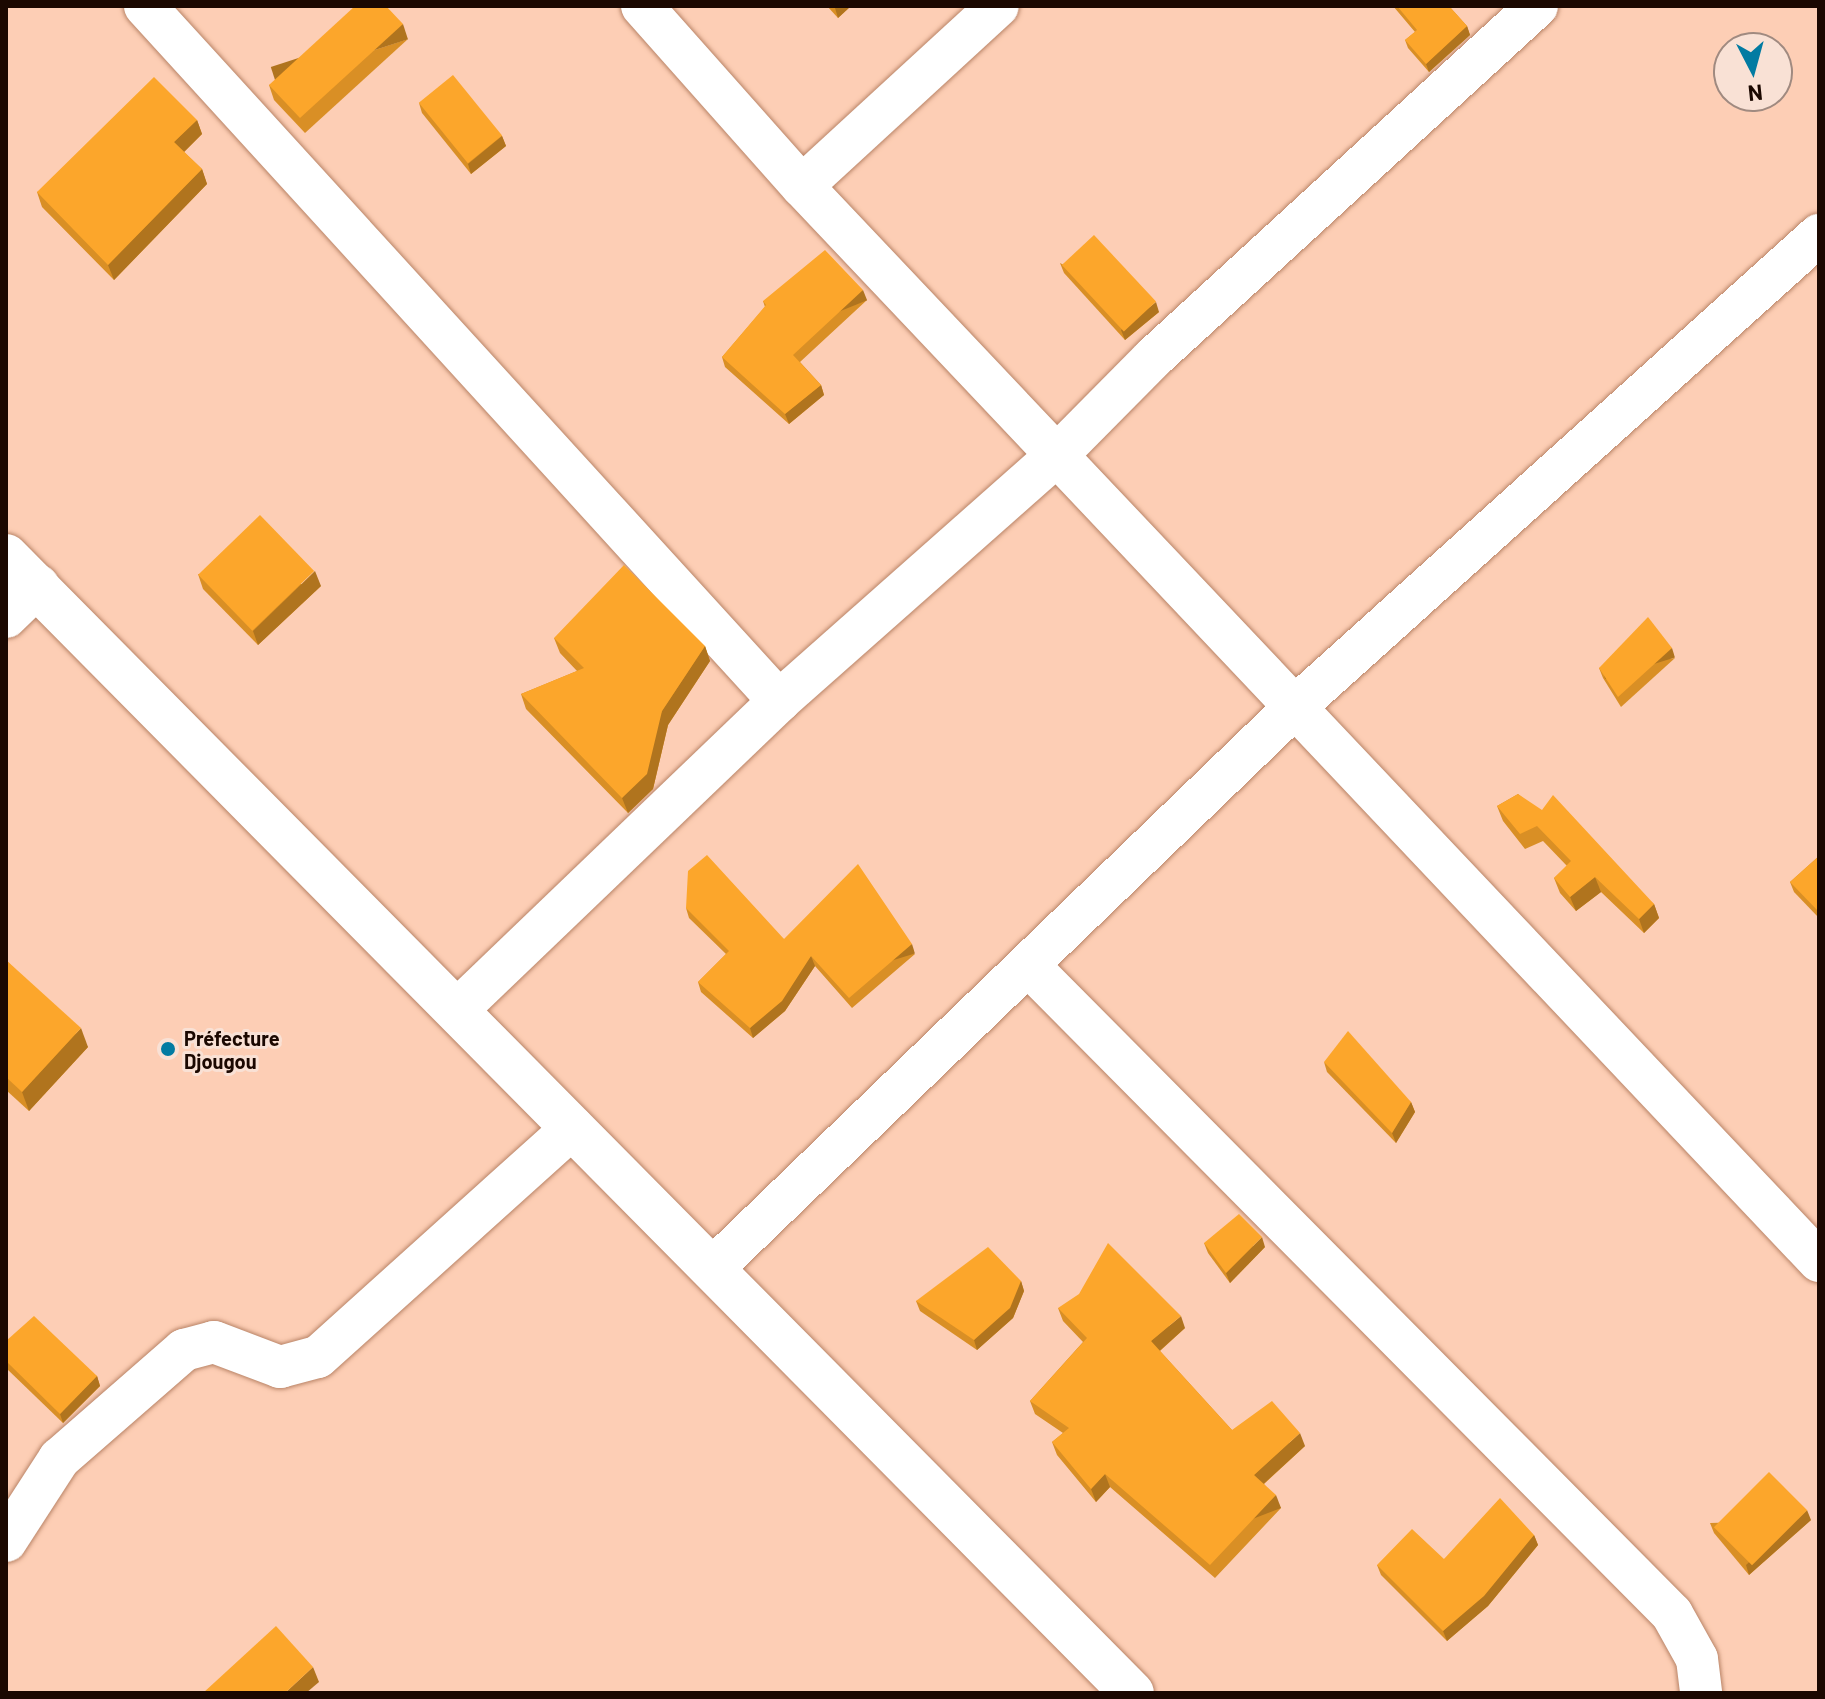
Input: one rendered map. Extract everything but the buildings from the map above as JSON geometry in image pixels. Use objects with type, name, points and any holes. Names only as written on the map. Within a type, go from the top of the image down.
[{"type":"main road","points":[[6,556],[1132,1693]]},
{"type":"street","points":[[145,6],[779,701]]},
{"type":"street","points":[[642,6],[802,186],[1813,1245]]},
{"type":"street","points":[[802,186],[998,6]]},
{"type":"street","points":[[457,1010],[779,701],[1057,455],[1163,349],[1537,6]]},
{"type":"street","points":[[713,1268],[1296,706],[1819,235]]},
{"type":"street","points":[[6,617],[38,586]]},
{"type":"street","points":[[1028,965],[1672,1614],[1697,1659],[1701,1693]]},
{"type":"street","points":[[6,1541],[59,1459],[184,1350],[214,1342],[280,1367],[318,1357],[573,1127]]},
{"type":"place","name":"Préfecture Djougou","points":[[168,1049]]}]
